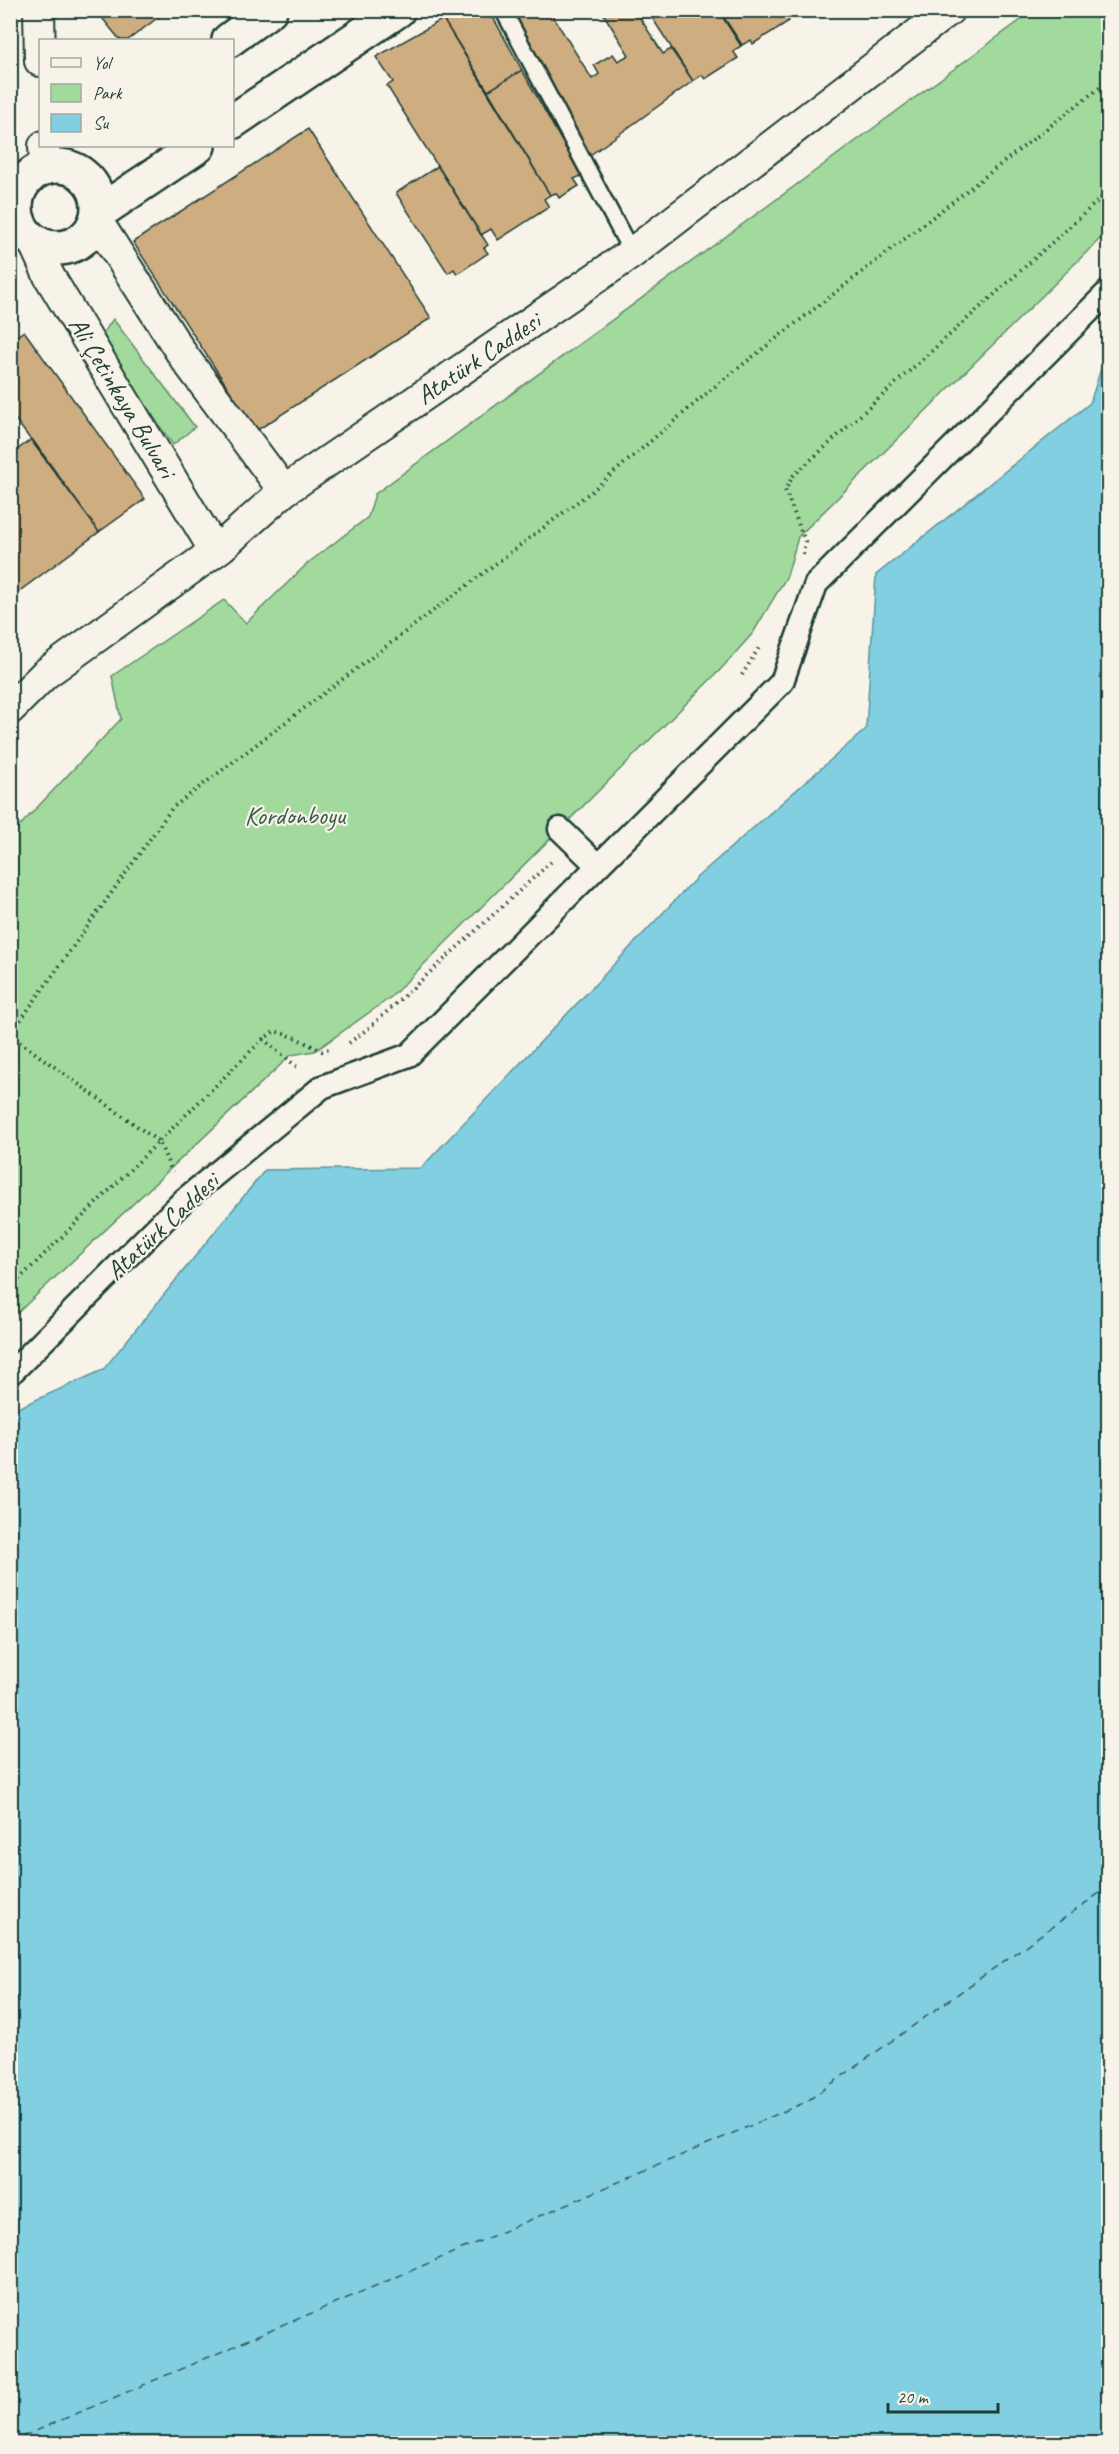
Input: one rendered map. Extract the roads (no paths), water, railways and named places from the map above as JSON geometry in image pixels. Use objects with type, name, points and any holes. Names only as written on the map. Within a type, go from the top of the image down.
[{"type":"street","points":[[39,10],[40,39]]},
{"type":"street","points":[[230,39],[270,10]]},
{"type":"street","points":[[234,121],[398,10]]},
{"type":"street","name":"Atatürk Caddesi","points":[[10,709],[45,674],[215,551],[284,491],[632,253],[949,10]]},
{"type":"street","points":[[49,160],[73,168],[84,175],[93,186],[98,199],[98,217],[90,233],[70,247],[57,249],[45,247],[17,222],[20,188],[26,179],[49,160],[83,147]]},
{"type":"street","points":[[98,217],[197,147]]},
{"type":"street","points":[[98,217],[184,357],[284,491]]},
{"type":"street","name":"Ali Çetinkaya Bulvari","points":[[17,222],[215,551]]},
{"type":"street","name":"Atatürk Caddesi","points":[[10,1374],[184,1200],[322,1087],[409,1055],[782,682],[816,584],[1108,292]]},
{"type":"street","points":[[560,829],[598,866]]},
{"type":"lane","points":[[503,10],[632,253]]},
{"type":"water","points":[[1108,347],[1108,2443],[11,2443],[11,1411],[103,1370],[265,1170],[421,1168],[696,878],[866,729],[876,575],[1090,403]]},
{"type":"park label","name":"Kordonboyu","points":[[295,815]]}]
